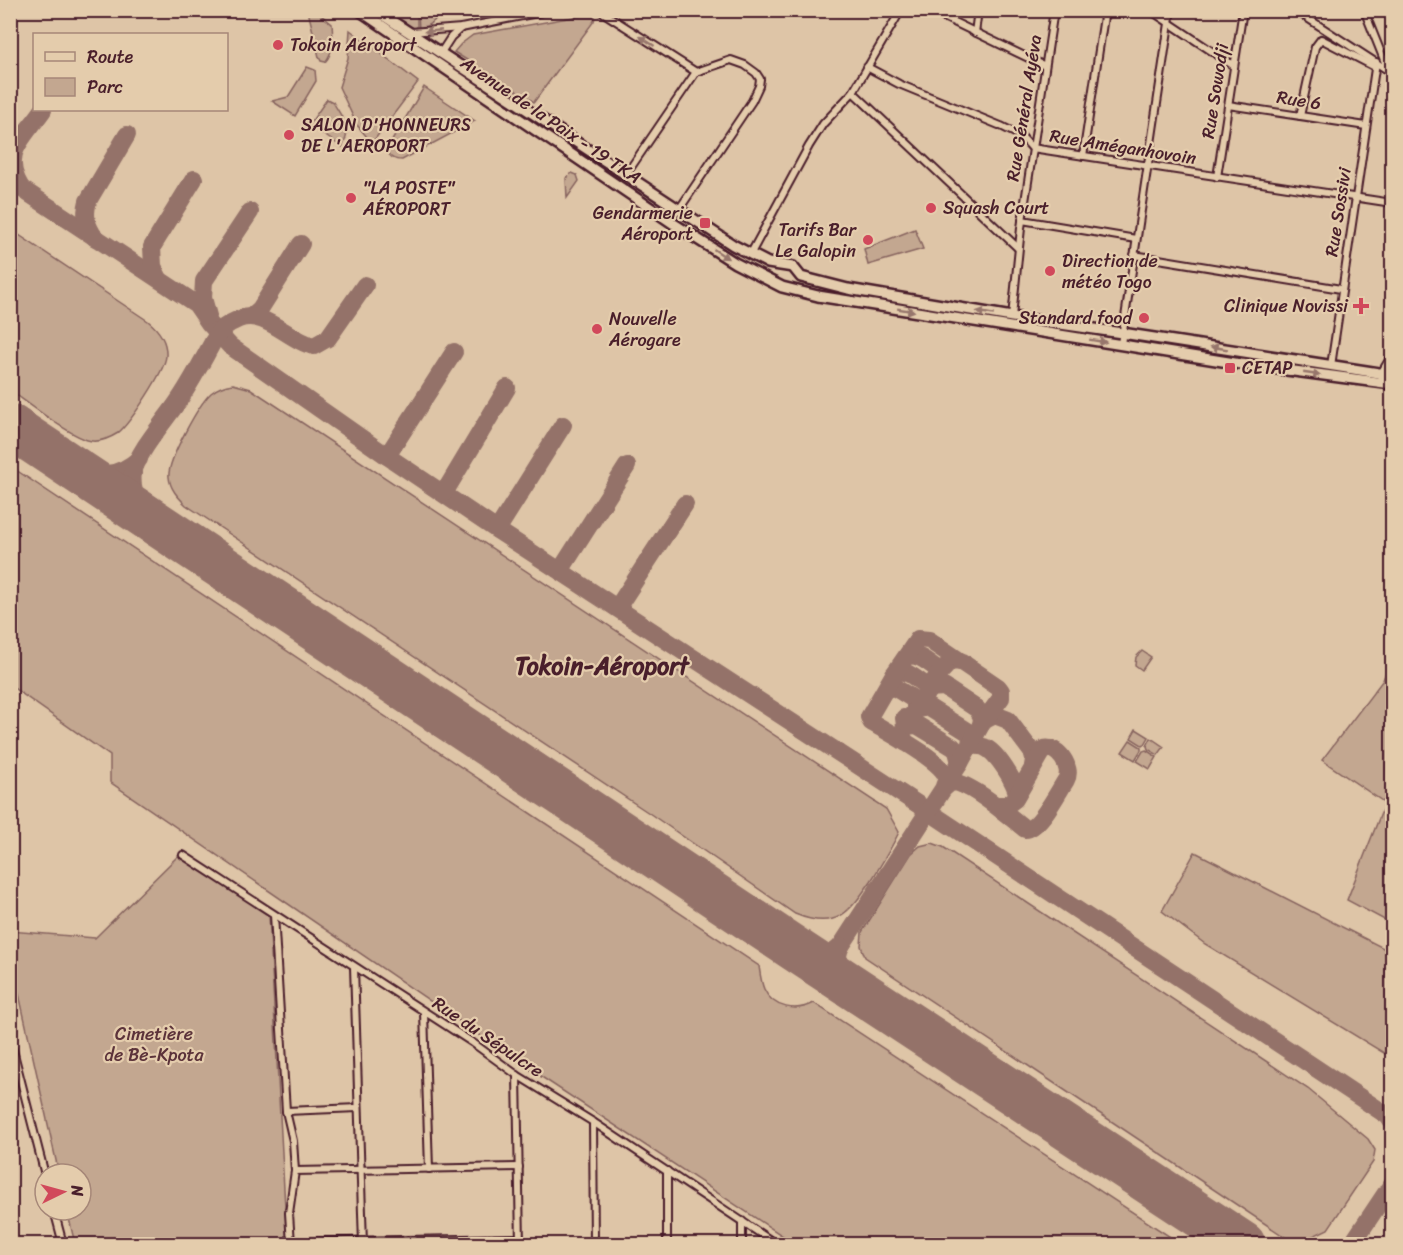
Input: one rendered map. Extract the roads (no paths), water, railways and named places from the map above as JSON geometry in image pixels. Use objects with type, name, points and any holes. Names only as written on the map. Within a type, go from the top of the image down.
[{"type":"main road","name":"Avenue de la Paix - 19 TKA","points":[[359,10],[674,224],[750,272],[782,287],[818,296],[1286,370],[1379,378]]},
{"type":"main road","name":"Avenue de la Paix - 19 TKA","points":[[375,10],[678,211],[768,264],[788,264],[801,276],[848,289],[1012,317],[1331,366],[1379,378],[1392,384]]},
{"type":"main road","points":[[1286,370],[1287,359]]},
{"type":"main road","points":[[1379,378],[1392,375]]},
{"type":"street","points":[[408,32],[461,28],[553,10]]},
{"type":"street","points":[[599,10],[696,72]]},
{"type":"street","points":[[750,255],[808,146],[823,124],[853,92],[901,10]]},
{"type":"street","points":[[929,10],[1045,66]]},
{"type":"street","points":[[975,33],[978,10]]},
{"type":"street","name":"Rue Général Ayéva","points":[[1012,317],[1018,248],[1054,10]]},
{"type":"street","points":[[1083,156],[1105,10]]},
{"type":"street","points":[[1150,10],[1234,66]]},
{"type":"street","points":[[1121,344],[1171,10]]},
{"type":"street","name":"Rue Sowodji","points":[[1217,177],[1243,10]]},
{"type":"street","points":[[1364,10],[1390,72]]},
{"type":"street","points":[[1298,12],[1375,65]]},
{"type":"street","points":[[440,54],[451,37],[461,28]]},
{"type":"street","points":[[1300,116],[1315,47],[1321,39],[1390,72]]},
{"type":"street","points":[[625,176],[696,72],[726,61],[735,61],[756,73],[760,80],[752,100],[678,211]]},
{"type":"street","name":"Rue Sossivi","points":[[1331,366],[1375,65]]},
{"type":"street","name":"Rue Améganhovoin","points":[[867,67],[899,84],[1022,136],[1032,148],[1392,203]]},
{"type":"street","points":[[853,92],[1018,248]]},
{"type":"street","name":"Rue 6","points":[[1228,105],[1366,126]]},
{"type":"street","points":[[1022,220],[1136,239]]},
{"type":"street","points":[[1134,255],[1341,289]]},
{"type":"street","points":[[1379,378],[1392,355]]},
{"type":"street","name":"Rue du Sépulcre","points":[[183,855],[473,1043],[517,1075],[593,1122],[776,1245]]},
{"type":"street","points":[[274,915],[286,1111],[293,1141],[295,1171],[290,1213],[291,1243],[520,1241],[517,1075]]},
{"type":"street","points":[[354,967],[363,1243]]},
{"type":"street","points":[[424,1012],[429,1169]]},
{"type":"street","points":[[10,1038],[42,1162]]},
{"type":"street","points":[[286,1111],[358,1108]]},
{"type":"street","points":[[593,1122],[594,1245]]},
{"type":"street","points":[[295,1171],[519,1167]]},
{"type":"street","points":[[667,1171],[667,1245]]},
{"type":"street","points":[[742,1221],[742,1245]]},
{"type":"street","points":[[57,1222],[63,1245]]},
{"type":"place","name":"Tokoin Aéroport","points":[[278,45]]},
{"type":"place","name":"SALON D'HONNEURS DE L'AEROPORT","points":[[289,135]]},
{"type":"place","name":"\"LA POSTE\" AÉROPORT","points":[[351,198]]},
{"type":"place","name":"Squash Court","points":[[931,208]]},
{"type":"place","name":"Gendarmerie Aéroport","points":[[705,223]]},
{"type":"place","name":"Tarifs Bar Le Galopin","points":[[868,240]]},
{"type":"place","name":"Direction de météo Togo","points":[[1050,271]]},
{"type":"place","name":"Clinique Novissi","points":[[1361,306]]},
{"type":"place","name":"Standard food","points":[[1144,318]]},
{"type":"place","name":"Nouvelle Aérogare","points":[[597,329]]},
{"type":"place","name":"CETAP","points":[[1230,368]]},
{"type":"district","name":"Tokoin-Aéroport","points":[[602,666]]},
{"type":"park label","name":"Cimetière de Bè-Kpota","points":[[154,1044]]}]
